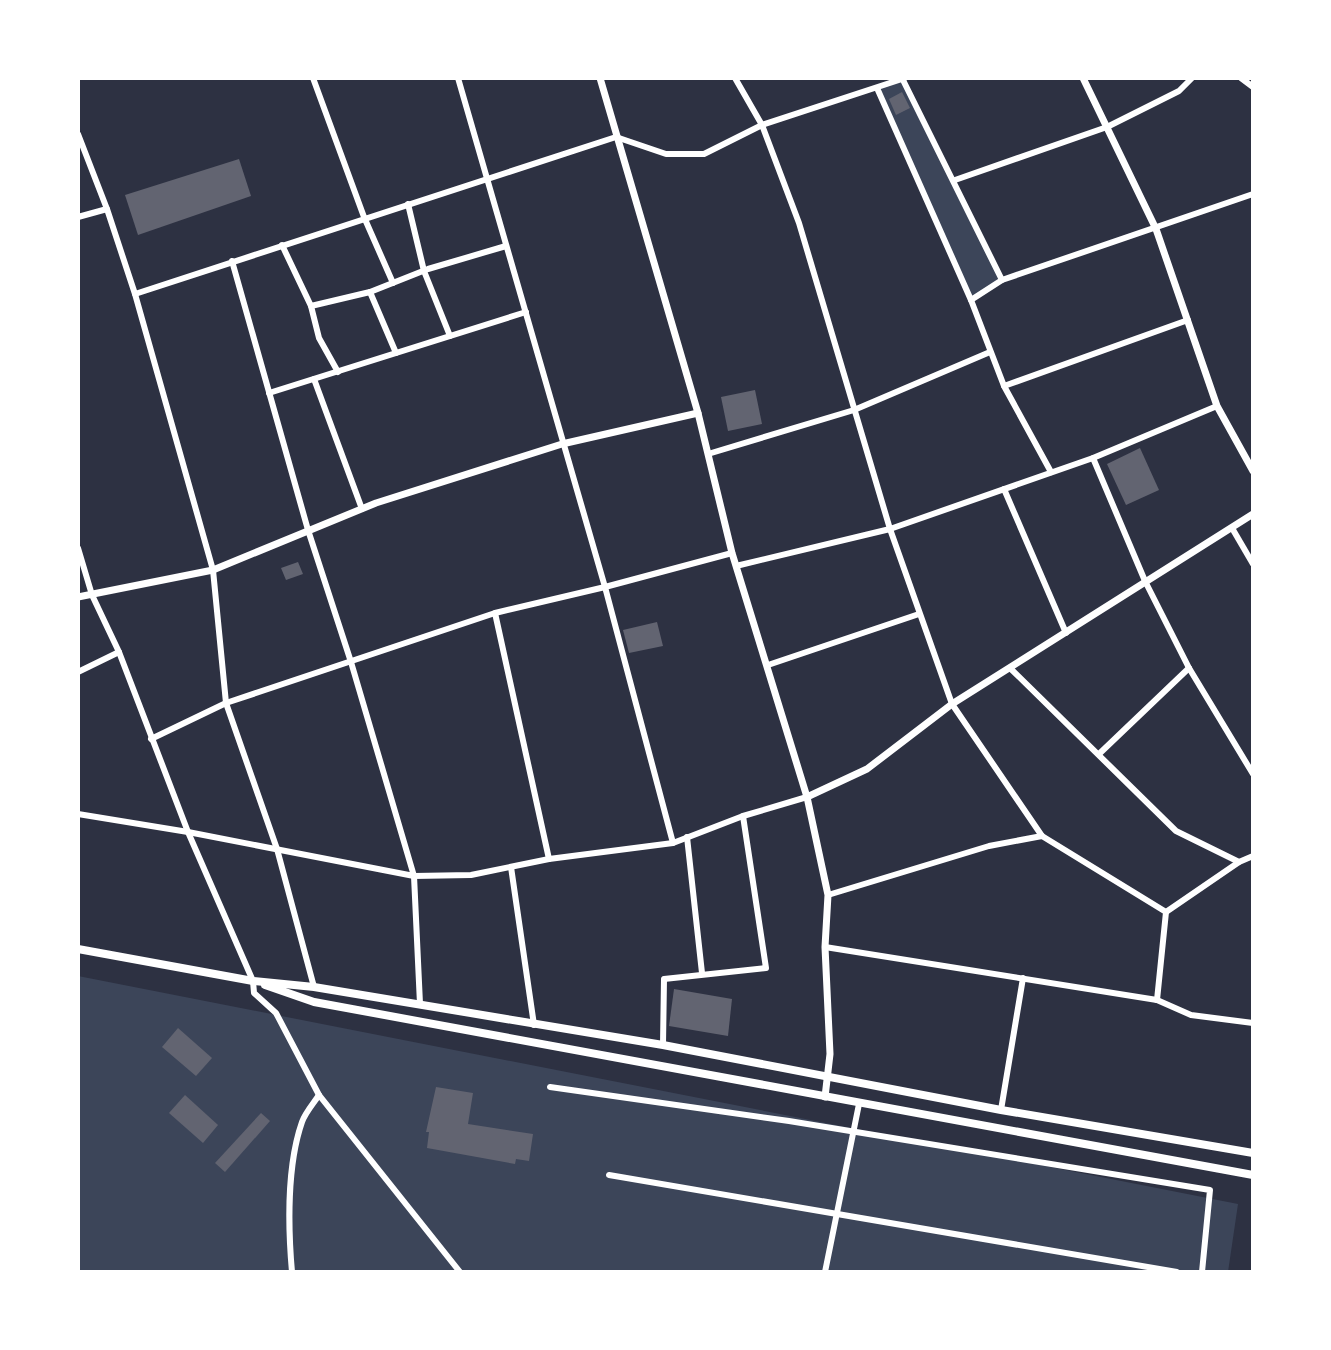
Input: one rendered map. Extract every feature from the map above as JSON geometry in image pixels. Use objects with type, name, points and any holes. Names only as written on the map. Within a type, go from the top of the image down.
[{"type":"main road","points":[[78,949],[253,981],[314,987],[663,1045],[1001,1110],[1253,1153]]},
{"type":"main road","points":[[253,981],[314,1002],[1253,1175]]},
{"type":"street","points":[[313,78],[364,217],[393,283]]},
{"type":"street","points":[[458,78],[605,587],[673,843]]},
{"type":"street","points":[[600,78],[698,413],[732,553],[807,797],[828,895],[825,947],[830,1054],[825,1097]]},
{"type":"street","points":[[735,78],[762,125],[799,223],[890,529],[952,704],[1042,836],[1166,912]]},
{"type":"street","points":[[135,294],[616,137],[666,154],[704,154],[762,125],[903,78],[1002,280]]},
{"type":"street","points":[[1083,78],[1156,229],[1217,406],[1253,471]]},
{"type":"street","points":[[955,180],[1107,127],[1179,91],[1192,78]]},
{"type":"street","points":[[1241,78],[1253,87]]},
{"type":"street","points":[[877,88],[971,300],[1004,386],[1051,472]]},
{"type":"street","points":[[78,134],[135,294],[213,570],[226,703],[277,849],[314,987]]},
{"type":"street","points":[[971,300],[1002,280],[1251,196],[1253,208]]},
{"type":"street","points":[[408,204],[424,271],[450,336]]},
{"type":"street","points":[[78,217],[107,209]]},
{"type":"street","points":[[282,245],[311,306],[319,338],[338,372]]},
{"type":"street","points":[[311,306],[370,292],[424,271],[506,246]]},
{"type":"street","points":[[232,261],[308,530],[351,662],[414,876],[420,1004]]},
{"type":"street","points":[[370,292],[396,353]]},
{"type":"street","points":[[269,393],[526,312]]},
{"type":"street","points":[[1004,386],[1188,320]]},
{"type":"street","points":[[708,454],[854,410],[990,352]]},
{"type":"street","points":[[314,379],[362,509]]},
{"type":"street","points":[[736,566],[890,529],[1093,458],[1217,406]]},
{"type":"street","points":[[78,597],[213,570],[362,509],[562,444],[698,413]]},
{"type":"street","points":[[1093,458],[1145,581],[1189,668],[1253,774]]},
{"type":"street","points":[[1004,489],[1066,633]]},
{"type":"street","points":[[78,814],[414,876],[471,875],[549,859],[673,843],[743,816],[807,797],[867,769],[952,704],[1253,514]]},
{"type":"street","points":[[1232,528],[1253,564]]},
{"type":"street","points":[[78,548],[92,595],[119,652],[188,832],[253,981],[254,993],[276,1013],[319,1095],[460,1272]]},
{"type":"street","points":[[151,739],[226,703],[495,613],[732,553]]},
{"type":"street","points":[[495,613],[549,859]]},
{"type":"street","points":[[768,665],[919,614]]},
{"type":"street","points":[[78,672],[119,652]]},
{"type":"street","points":[[1099,754],[1189,668]]},
{"type":"street","points":[[1011,669],[1176,831],[1239,862]]},
{"type":"street","points":[[663,1045],[664,979],[766,968],[743,816]]},
{"type":"street","points":[[828,895],[989,846],[1042,836]]},
{"type":"street","points":[[687,837],[702,973]]},
{"type":"street","points":[[1157,1000],[1166,912],[1239,862],[1253,856]]},
{"type":"street","points":[[511,867],[534,1025]]},
{"type":"street","points":[[825,947],[1157,1000],[1191,1015],[1253,1023]]},
{"type":"street","points":[[1001,1110],[1023,978]]},
{"type":"street","points":[[550,1087],[789,1121],[1210,1190],[1202,1272]]},
{"type":"street","points":[[292,1272],[288,1224],[293,1169],[302,1120],[319,1095]]},
{"type":"street","points":[[825,1272],[859,1104]]},
{"type":"street","points":[[609,1175],[1177,1272]]},
{"type":"shaded area","points":[[903,79],[1002,280],[971,300],[877,88]]},
{"type":"shaded area","points":[[78,976],[1238,1204],[1228,1272],[78,1272]]},
{"type":"building","points":[[902,92],[910,108],[896,115],[889,99]]},
{"type":"building","points":[[239,159],[251,196],[138,235],[125,195]]},
{"type":"building","points":[[755,390],[762,424],[728,431],[721,397]]},
{"type":"building","points":[[1140,448],[1159,490],[1126,505],[1107,464]]},
{"type":"building","points":[[298,562],[303,574],[286,580],[281,568]]},
{"type":"building","points":[[657,622],[663,646],[629,653],[623,630]]},
{"type":"building","points":[[674,989],[732,999],[728,1036],[669,1026]]},
{"type":"building","points":[[178,1028],[212,1058],[196,1076],[162,1047]]},
{"type":"building","points":[[436,1087],[473,1093],[468,1124],[533,1134],[529,1161],[516,1159],[515,1164],[427,1148],[429,1132],[426,1132]]},
{"type":"building","points":[[185,1095],[218,1125],[203,1143],[169,1113]]},
{"type":"building","points":[[261,1113],[270,1121],[225,1172],[215,1163]]}]
